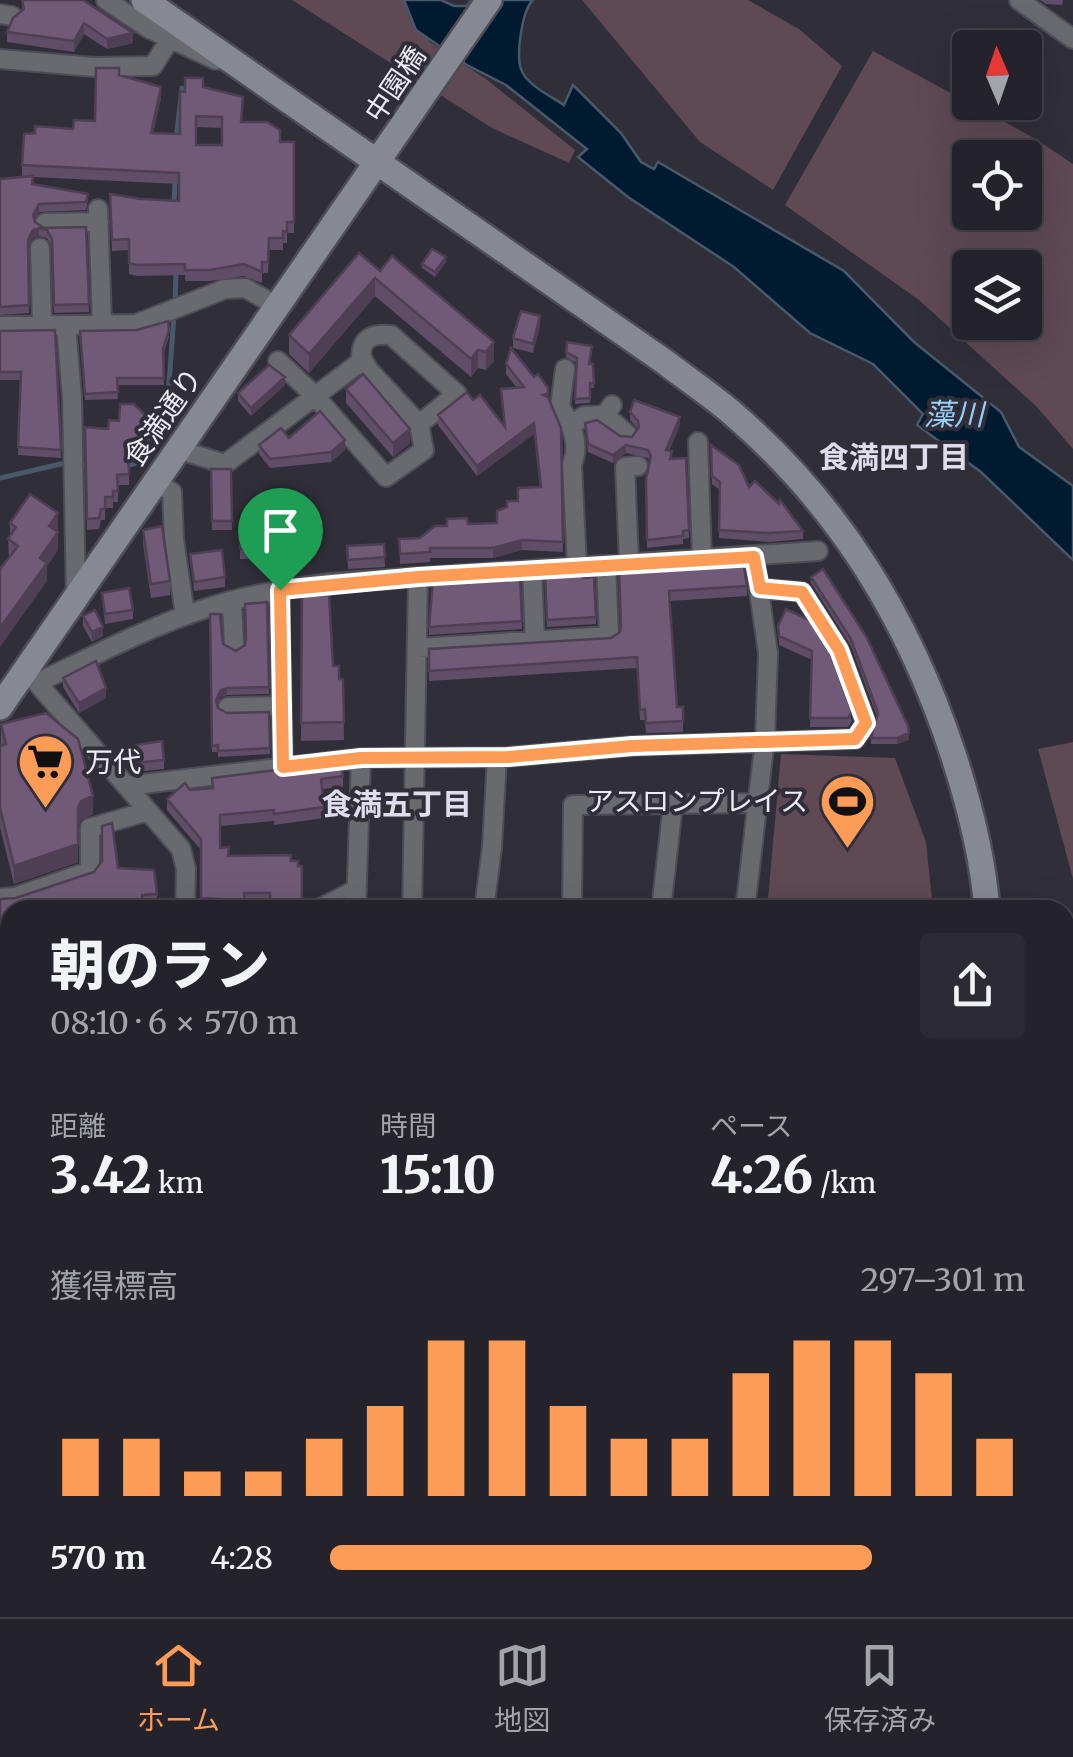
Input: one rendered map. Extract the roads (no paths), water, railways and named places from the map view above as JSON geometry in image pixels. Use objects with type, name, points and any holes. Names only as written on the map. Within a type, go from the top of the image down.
[{"type":"street","points":[[106,0],[170,40],[214,60],[241,66]]},
{"type":"street","points":[[144,0],[382,157],[665,362],[732,413],[780,459],[840,528],[873,576],[926,676],[965,792],[985,900]]},
{"type":"street","name":"中園橋","points":[[382,157],[489,0]]},
{"type":"street","points":[[1019,0],[1073,40]]},
{"type":"street","points":[[0,59],[94,67],[154,66],[170,40]]},
{"type":"street","name":"食満通り","points":[[1,704],[32,676],[76,596],[382,157]]},
{"type":"street","points":[[45,223],[98,215],[102,324]]},
{"type":"street","points":[[40,248],[42,323]]},
{"type":"street","points":[[0,326],[136,324],[225,288],[246,288],[277,306]]},
{"type":"street","points":[[66,326],[72,397],[76,596]]},
{"type":"street","points":[[278,361],[314,395],[386,477],[424,450],[419,424],[363,360],[366,339],[391,335],[457,394],[419,424]]},
{"type":"street","points":[[177,449],[225,464],[363,360]]},
{"type":"street","points":[[565,369],[560,407],[572,425],[576,454],[572,464],[577,567]]},
{"type":"street","points":[[572,425],[584,416],[609,410],[627,434]]},
{"type":"street","points":[[698,442],[702,558]]},
{"type":"street","points":[[625,467],[630,563]]},
{"type":"street","points":[[155,482],[172,492],[185,615]]},
{"type":"street","points":[[184,900],[185,859],[181,849],[32,676],[185,615],[280,590],[818,551]]},
{"type":"street","points":[[746,900],[765,740],[768,653],[754,557]]},
{"type":"street","points":[[417,648],[609,636],[606,565]]},
{"type":"street","points":[[532,570],[535,642]]},
{"type":"street","points":[[412,900],[418,577]]},
{"type":"street","points":[[126,786],[361,758],[496,757],[765,740],[855,739],[866,723],[839,650],[802,592],[760,588]]},
{"type":"street","points":[[280,590],[283,767]]},
{"type":"street","points":[[232,601],[234,645]]},
{"type":"street","points":[[228,706],[282,706]]},
{"type":"street","points":[[485,900],[496,757]]},
{"type":"street","points":[[356,900],[361,758]]},
{"type":"street","points":[[572,900],[573,805],[756,803]]},
{"type":"street","points":[[662,900],[674,804]]},
{"type":"street","points":[[0,898],[16,897],[90,871],[90,828],[148,812]]},
{"type":"street","points":[[337,900],[357,889]]},
{"type":"water","name":"藻川","points":[[404,0],[441,0],[467,6],[471,0],[533,0],[523,23],[520,44],[521,69],[528,80],[564,105],[573,85],[621,133],[641,162],[654,169],[658,162],[844,271],[914,342],[1001,412],[1019,447],[1073,486],[1073,560],[981,472],[917,425],[923,414],[873,364],[810,333],[734,267],[628,197],[578,157],[587,149],[506,85],[467,65],[416,30]]},
{"type":"waterway","points":[[1021,12],[1053,35]]},
{"type":"waterway","points":[[176,140],[182,88]]},
{"type":"waterway","points":[[174,205],[175,181]]},
{"type":"waterway","points":[[175,305],[176,271]]},
{"type":"waterway","points":[[125,467],[145,460],[150,433],[162,434],[162,424],[166,424],[174,315]]},
{"type":"waterway","points":[[0,478],[65,463],[89,465]]},
{"type":"place","name":"万代","points":[[46,811]]},
{"type":"place","name":"アスロンプレイス","points":[[847,850]]},
{"type":"district","name":"食満四丁目","points":[[894,458]]},
{"type":"district","name":"食満五丁目","points":[[397,805]]}]
